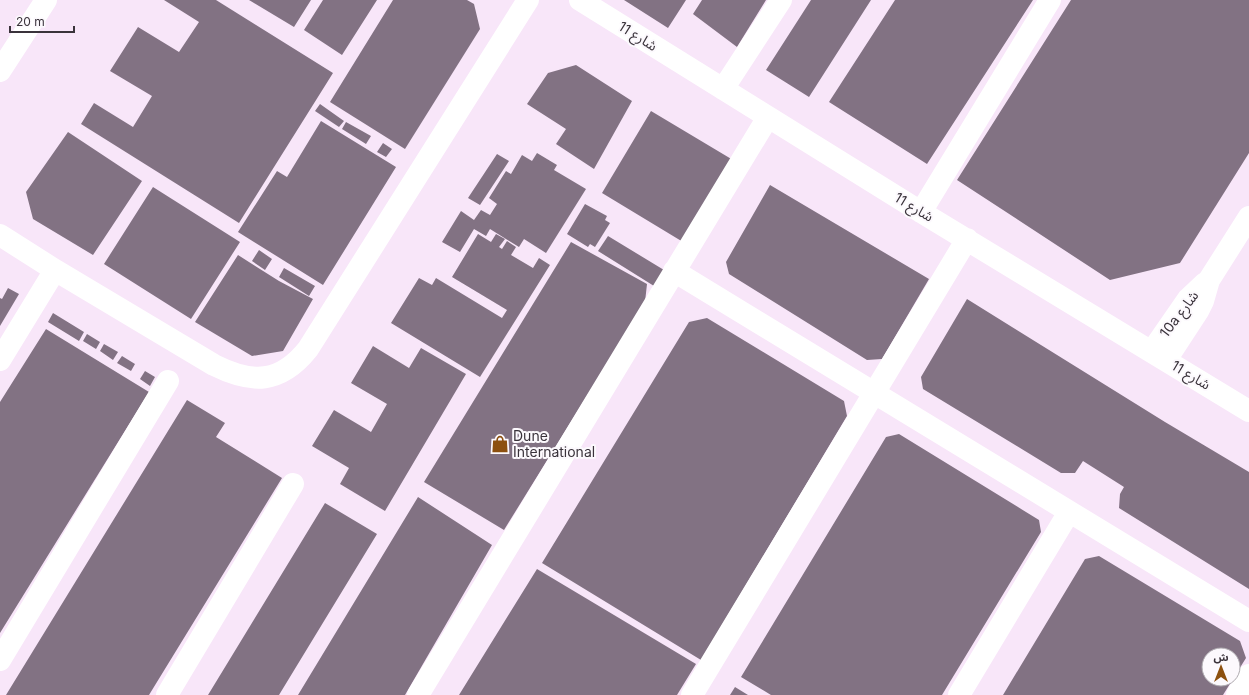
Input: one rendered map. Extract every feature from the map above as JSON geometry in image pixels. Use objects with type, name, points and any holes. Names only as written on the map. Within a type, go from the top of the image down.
[{"type":"street","points":[[0,71],[46,0]]},
{"type":"street","points":[[0,235],[55,270],[214,365],[230,373],[244,377],[259,378],[273,376],[287,370],[299,361],[308,349],[528,0]]},
{"type":"street","points":[[723,89],[781,0]]},
{"type":"street","points":[[921,212],[1050,0]]},
{"type":"street","name":"شارع 11","points":[[587,2],[723,89],[921,212],[1249,411]]},
{"type":"street","points":[[418,695],[768,117]]},
{"type":"street","name":"10a شارع","points":[[1159,356],[1188,299],[1209,280],[1249,217]]},
{"type":"street","points":[[692,695],[967,239]]},
{"type":"street","points":[[0,360],[55,270]]},
{"type":"street","points":[[674,271],[1249,622]]},
{"type":"street","points":[[0,660],[168,381]]},
{"type":"street","points":[[167,695],[294,484]]},
{"type":"street","points":[[959,695],[1069,512]]},
{"type":"street","points":[[1237,695],[1249,675]]},
{"type":"building","points":[[164,0],[216,0],[333,73],[239,223],[81,124],[94,103],[133,127],[152,96],[110,71],[138,27],[179,52],[199,22]]},
{"type":"building","points":[[249,0],[311,0],[294,27]]},
{"type":"building","points":[[323,0],[377,0],[342,55],[304,30]]},
{"type":"building","points":[[393,0],[467,0],[474,4],[480,29],[405,149],[330,102]]},
{"type":"building","points":[[624,0],[686,0],[668,28]]},
{"type":"building","points":[[702,0],[766,0],[737,47],[693,14]]},
{"type":"building","points":[[811,0],[871,0],[809,97],[766,70]]},
{"type":"building","points":[[895,0],[1033,0],[927,164],[829,102]]},
{"type":"building","points":[[1071,0],[1249,0],[1249,153],[1180,263],[1110,280],[957,180]]},
{"type":"building","points":[[576,65],[632,101],[594,169],[556,144],[566,129],[527,104],[548,73]]},
{"type":"building","points":[[320,104],[344,121],[339,127],[315,111]]},
{"type":"building","points":[[651,111],[733,160],[683,242],[602,193]]},
{"type":"building","points":[[321,121],[396,167],[323,285],[238,232],[277,171],[287,177]]},
{"type":"building","points":[[346,122],[371,136],[366,144],[342,129]]},
{"type":"building","points":[[68,132],[142,181],[93,255],[33,219],[26,192]]},
{"type":"building","points":[[383,143],[392,149],[386,157],[377,152]]},
{"type":"building","points":[[537,153],[557,165],[554,170],[586,189],[546,253],[524,239],[519,247],[490,229],[486,236],[474,229],[460,252],[442,242],[461,211],[474,220],[481,210],[490,215],[497,204],[489,198],[506,171],[511,174],[522,155],[532,161]]},
{"type":"building","points":[[497,154],[509,161],[480,205],[468,198]]},
{"type":"building","points":[[770,185],[929,279],[882,359],[867,360],[729,274],[726,262]]},
{"type":"building","points":[[153,187],[240,242],[191,319],[104,264]]},
{"type":"building","points":[[585,204],[607,216],[605,220],[610,223],[595,247],[590,244],[588,247],[567,234]]},
{"type":"building","points":[[478,234],[491,242],[496,234],[505,239],[499,247],[502,249],[507,241],[516,247],[511,255],[533,268],[539,258],[550,265],[480,377],[391,323],[419,278],[432,285],[436,278],[502,318],[507,310],[452,277]]},
{"type":"building","points":[[608,236],[664,270],[654,286],[598,251]]},
{"type":"building","points":[[571,242],[647,284],[645,302],[504,530],[424,482]]},
{"type":"building","points":[[259,250],[272,259],[265,270],[252,261]]},
{"type":"building","points":[[238,255],[279,281],[313,299],[283,351],[252,356],[195,322]]},
{"type":"building","points":[[284,268],[315,286],[309,296],[279,277]]},
{"type":"building","points":[[8,288],[19,294],[0,326],[0,298],[2,299]]},
{"type":"building","points":[[967,299],[1165,422],[1249,472],[1249,589],[1119,508],[1120,494],[1124,487],[1083,461],[1075,473],[1061,473],[923,389],[921,377]]},
{"type":"building","points":[[53,313],[84,332],[79,341],[48,322]]},
{"type":"building","points":[[707,318],[844,401],[847,416],[701,660],[542,563],[689,322]]},
{"type":"building","points":[[46,329],[149,392],[0,633],[0,402]]},
{"type":"building","points":[[87,334],[100,342],[96,349],[83,341]]},
{"type":"building","points":[[104,344],[118,352],[113,360],[100,351]]},
{"type":"building","points":[[373,346],[409,368],[421,348],[466,374],[385,511],[340,484],[349,468],[312,446],[334,410],[371,432],[387,404],[351,383]]},
{"type":"building","points":[[122,356],[135,364],[131,371],[117,363]]},
{"type":"building","points":[[145,371],[155,377],[150,386],[140,379]]},
{"type":"building","points":[[187,400],[225,423],[216,437],[282,478],[149,695],[6,695]]},
{"type":"building","points":[[899,434],[1039,520],[1041,532],[942,695],[771,695],[741,677],[886,437]]},
{"type":"building","points":[[418,497],[492,545],[405,695],[298,695]]},
{"type":"building","points":[[325,503],[377,534],[279,695],[208,695]]},
{"type":"building","points":[[1099,556],[1240,641],[1246,658],[1241,666],[1241,647],[1201,647],[1201,687],[1228,687],[1223,695],[1003,695],[1085,559]]},
{"type":"building","points":[[537,569],[696,664],[677,695],[459,695]]},
{"type":"building","points":[[735,687],[748,695],[730,695]]},
{"type":"place","name":"Dune International","points":[[500,444]]}]
